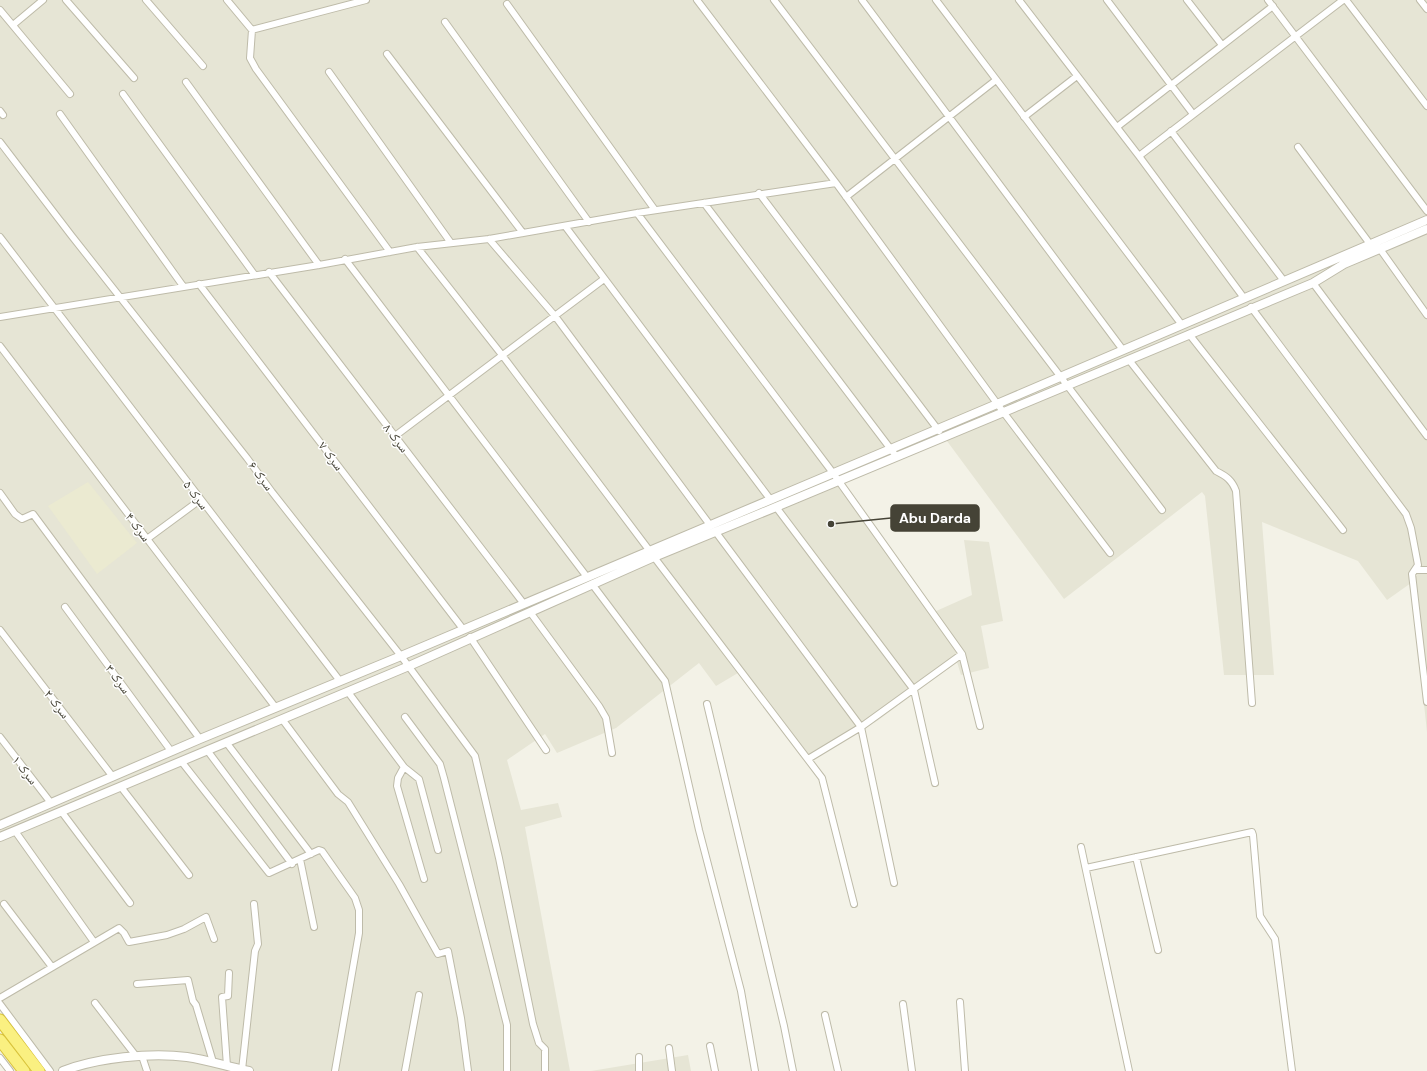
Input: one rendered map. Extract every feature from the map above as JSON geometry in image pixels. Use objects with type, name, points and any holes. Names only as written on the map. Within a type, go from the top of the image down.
[{"type":"highway","points":[[0,1020],[39,1071]]},
{"type":"highway","points":[[0,1040],[24,1071]]},
{"type":"street","points":[[13,25],[43,0]]},
{"type":"street","points":[[66,0],[134,78]]},
{"type":"street","points":[[146,0],[203,66]]},
{"type":"street","points":[[227,0],[252,30],[250,58],[256,69],[390,252]]},
{"type":"street","points":[[252,30],[366,0]]},
{"type":"street","points":[[697,0],[836,183],[997,404],[1110,553]]},
{"type":"street","points":[[774,0],[1162,510]]},
{"type":"street","points":[[862,0],[1123,350]]},
{"type":"street","points":[[936,0],[1182,325]]},
{"type":"street","points":[[1019,0],[1139,156],[1244,298]]},
{"type":"street","points":[[1108,0],[1194,114]]},
{"type":"street","points":[[1187,0],[1222,45]]},
{"type":"street","points":[[1268,0],[1427,211]]},
{"type":"street","points":[[1139,156],[1343,0]]},
{"type":"street","points":[[1346,0],[1427,106]]},
{"type":"street","points":[[1420,0],[1427,9]]},
{"type":"street","points":[[507,4],[655,210]]},
{"type":"street","points":[[1117,127],[1272,6]]},
{"type":"street","points":[[0,10],[70,94]]},
{"type":"street","points":[[445,22],[590,222]]},
{"type":"street","points":[[387,54],[523,233]]},
{"type":"street","points":[[329,72],[452,243]]},
{"type":"street","points":[[1024,117],[1077,76]]},
{"type":"street","points":[[846,197],[996,80]]},
{"type":"street","points":[[186,82],[319,265]]},
{"type":"street","points":[[123,94],[254,274]]},
{"type":"street","points":[[60,114],[183,286]]},
{"type":"street","points":[[1171,131],[1284,281]]},
{"type":"street","name":"سرک ۶","points":[[0,142],[71,235],[409,666],[475,756],[499,858],[533,1024],[539,1043],[545,1049],[545,1071]]},
{"type":"street","points":[[1298,147],[1370,244]]},
{"type":"street","points":[[0,317],[254,274],[319,265],[417,246],[489,239],[590,222],[637,212],[759,193],[836,183]]},
{"type":"street","points":[[759,193],[944,437]]},
{"type":"street","points":[[704,202],[896,456]]},
{"type":"street","points":[[637,212],[833,473],[962,654],[980,726]]},
{"type":"street","points":[[0,837],[409,666],[470,637],[592,584],[710,525],[1061,377],[1427,220]]},
{"type":"street","points":[[565,226],[770,499]]},
{"type":"street","points":[[0,825],[171,751],[587,577],[715,532],[776,508],[837,480],[1004,413],[1313,282],[1344,264],[1427,229]]},
{"type":"street","name":"سرک ۵","points":[[0,237],[340,681]]},
{"type":"street","points":[[489,239],[555,316],[710,525]]},
{"type":"street","points":[[417,246],[502,355],[822,778],[854,904]]},
{"type":"street","points":[[1380,249],[1427,315]]},
{"type":"street","points":[[345,259],[450,394],[587,577]]},
{"type":"street","name":"سرک ۸","points":[[269,272],[524,604]]},
{"type":"street","points":[[395,436],[604,279]]},
{"type":"street","points":[[1313,282],[1427,436]]},
{"type":"street","name":"سرک ۷","points":[[199,284],[463,629]]},
{"type":"street","points":[[1251,307],[1402,507],[1411,528],[1418,565],[1412,574],[1427,702]]},
{"type":"street","points":[[1188,334],[1343,530]]},
{"type":"street","name":"سرک ۴","points":[[0,346],[276,708]]},
{"type":"street","points":[[1129,360],[1216,471],[1226,476],[1235,487],[1252,704]]},
{"type":"street","points":[[0,493],[15,514],[22,519],[33,514],[200,739]]},
{"type":"street","points":[[147,540],[200,500]]},
{"type":"street","points":[[776,508],[914,690],[935,783]]},
{"type":"street","points":[[715,532],[861,728],[894,883]]},
{"type":"street","points":[[1416,570],[1427,570]]},
{"type":"street","points":[[592,584],[665,681],[699,830],[740,991],[755,1071]]},
{"type":"street","name":"سرک ۳","points":[[65,607],[171,751]]},
{"type":"street","points":[[530,612],[599,706],[606,718],[612,753]]},
{"type":"street","name":"سرک ۲","points":[[0,630],[114,776]]},
{"type":"street","points":[[470,637],[546,750]]},
{"type":"street","points":[[808,758],[861,728],[962,654]]},
{"type":"street","points":[[348,692],[404,767],[419,779],[438,850]]},
{"type":"street","points":[[707,704],[784,1026],[793,1071]]},
{"type":"street","points":[[405,717],[440,764],[507,1025],[507,1071]]},
{"type":"street","points":[[282,718],[338,794],[348,802],[399,884],[438,954],[448,951],[461,1018],[468,1071]]},
{"type":"street","name":"سرک ۱","points":[[0,737],[51,803]]},
{"type":"street","points":[[226,742],[311,854]]},
{"type":"street","points":[[207,750],[292,864]]},
{"type":"street","points":[[181,761],[269,873],[292,864],[319,850],[322,851],[351,891],[359,910],[359,933],[335,1071]]},
{"type":"street","points":[[404,767],[398,778],[397,786],[424,879]]},
{"type":"street","points":[[121,786],[189,875]]},
{"type":"street","points":[[61,811],[130,903]]},
{"type":"street","points":[[15,831],[94,942]]},
{"type":"street","points":[[1086,868],[1252,832],[1260,916],[1275,940],[1292,1071]]},
{"type":"street","points":[[1081,847],[1129,1071]]},
{"type":"street","points":[[1136,857],[1158,950]]},
{"type":"street","points":[[300,859],[314,927]]},
{"type":"street","points":[[4,904],[52,967]]},
{"type":"street","points":[[63,1071],[82,1064],[139,1056],[186,1057],[245,1070],[255,951],[258,944],[254,904]]},
{"type":"street","points":[[0,998],[119,928],[129,942],[167,935],[184,929],[206,917],[214,939]]},
{"type":"street","points":[[227,1066],[222,998],[228,996],[229,973]]},
{"type":"street","points":[[137,984],[188,980],[212,1062]]},
{"type":"street","points":[[405,1071],[418,995]]},
{"type":"street","points":[[960,1002],[965,1071]]},
{"type":"street","points":[[94,1003],[139,1056],[147,1071]]},
{"type":"street","points":[[0,1004],[50,1071]]},
{"type":"street","points":[[903,1004],[912,1071]]},
{"type":"street","points":[[825,1015],[838,1071]]},
{"type":"street","points":[[710,1046],[715,1071]]},
{"type":"street","points":[[668,1048],[672,1071]]},
{"type":"street","points":[[639,1057],[640,1071]]},
{"type":"street","points":[[0,1058],[10,1071]]},
{"type":"shaded area","points":[[0,0],[1427,0],[1427,732],[1411,583],[1387,600],[1358,561],[1262,522],[1274,675],[1224,675],[1205,496],[1202,492],[1064,599],[944,437],[835,482],[934,612],[972,595],[964,540],[989,542],[1003,621],[981,626],[989,668],[961,675],[957,662],[877,721],[811,761],[743,670],[716,686],[699,663],[616,728],[557,753],[545,734],[507,760],[521,810],[558,803],[562,817],[525,827],[570,1071],[50,1071],[0,1004]]},
{"type":"shaded area","points":[[88,482],[137,543],[97,574],[48,506]]},
{"type":"shaded area","points":[[688,1055],[691,1071],[591,1071]]},
{"type":"place","name":"Abu Darda","points":[[831,524]]}]
